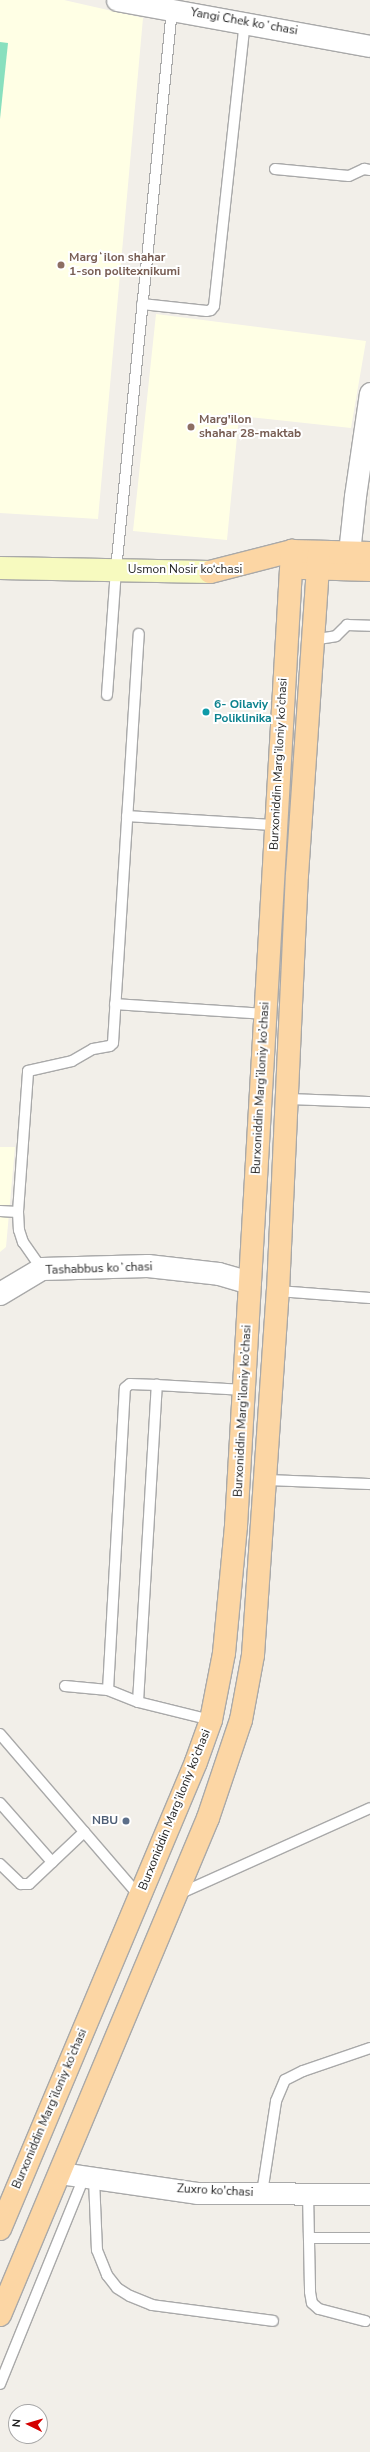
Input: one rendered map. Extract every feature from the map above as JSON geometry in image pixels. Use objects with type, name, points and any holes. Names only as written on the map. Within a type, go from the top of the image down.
[{"type":"main road","name":"Usmon Nosir ko‘chasi","points":[[0,568],[210,572],[291,559],[360,562]]},
{"type":"main road","name":"Burxoniddin Marg’iloniy ko’chasi","points":[[0,2228],[179,1805],[211,1720],[224,1653],[236,1526],[291,559]]},
{"type":"main road","name":"Burxoniddin Marg’iloniy ko’chasi","points":[[0,2315],[208,1818],[241,1720],[253,1655],[278,1291],[298,875],[318,561]]},
{"type":"main road","points":[[250,1283],[278,1291]]},
{"type":"street","name":"Yangi Chek koʻchasi","points":[[117,0],[172,5],[245,22],[370,46]]},
{"type":"street","points":[[360,562],[370,393]]},
{"type":"street","name":"Tashabbus koʻchasi","points":[[0,1294],[42,1269],[148,1266],[219,1274],[250,1283]]},
{"type":"street","name":"Zuxro ko'chasi","points":[[60,2173],[197,2192],[370,2194]]},
{"type":"lane","points":[[107,695],[116,570],[172,5]]},
{"type":"lane","points":[[142,304],[207,311],[212,310],[214,306],[245,22]]},
{"type":"lane","points":[[276,168],[349,176],[364,169],[370,170]]},
{"type":"lane","points":[[312,640],[336,636],[347,625],[370,626]]},
{"type":"lane","points":[[42,1269],[23,1242],[19,1230],[18,1212],[28,1071],[72,1061],[93,1049],[110,1046],[113,1043],[139,634]]},
{"type":"lane","points":[[127,816],[276,825]]},
{"type":"lane","points":[[116,1004],[265,1014]]},
{"type":"lane","points":[[287,1099],[370,1102]]},
{"type":"lane","points":[[0,1211],[18,1212]]},
{"type":"lane","points":[[278,1291],[370,1298]]},
{"type":"lane","points":[[108,1690],[125,1388],[130,1384],[244,1390]]},
{"type":"lane","points":[[138,1702],[157,1385]]},
{"type":"lane","points":[[266,1480],[370,1484]]},
{"type":"lane","points":[[65,1686],[108,1690],[138,1702],[211,1720]]},
{"type":"lane","points":[[0,1734],[140,1898]]},
{"type":"lane","points":[[0,1803],[52,1862]]},
{"type":"lane","points":[[175,1896],[370,1808]]},
{"type":"lane","points":[[0,1864],[20,1884],[29,1884],[84,1832]]},
{"type":"lane","points":[[262,2193],[276,2101],[286,2080],[303,2071],[370,2048]]},
{"type":"lane","points":[[89,2178],[97,2250],[107,2275],[117,2288],[130,2296],[152,2305],[273,2321]]},
{"type":"lane","points":[[0,2384],[3,2366],[89,2178]]},
{"type":"lane","points":[[308,2193],[310,2292],[314,2307],[365,2321]]},
{"type":"lane","points":[[309,2238],[370,2238]]},
{"type":"shaded area","name":"Margʻilon shahar 1-son politexnikumi","points":[[0,0],[64,0],[143,18],[98,519],[0,513]]},
{"type":"shaded area","name":"Marg'ilon shahar 28-maktab","points":[[156,314],[366,341],[351,428],[239,416],[227,540],[133,531]]},
{"type":"shaded area","points":[[0,1147],[15,1147],[6,1247],[0,1252]]},
{"type":"green space","points":[[0,42],[8,43],[0,119]]},
{"type":"place","name":"Margʻilon shahar 1-son politexnikumi","points":[[61,265]]},
{"type":"place","name":"Marg'ilon shahar 28-maktab","points":[[191,427]]},
{"type":"place","name":"6- Oilaviy Poliklinika","points":[[206,712]]},
{"type":"place","name":"NBU","points":[[126,1821]]}]
